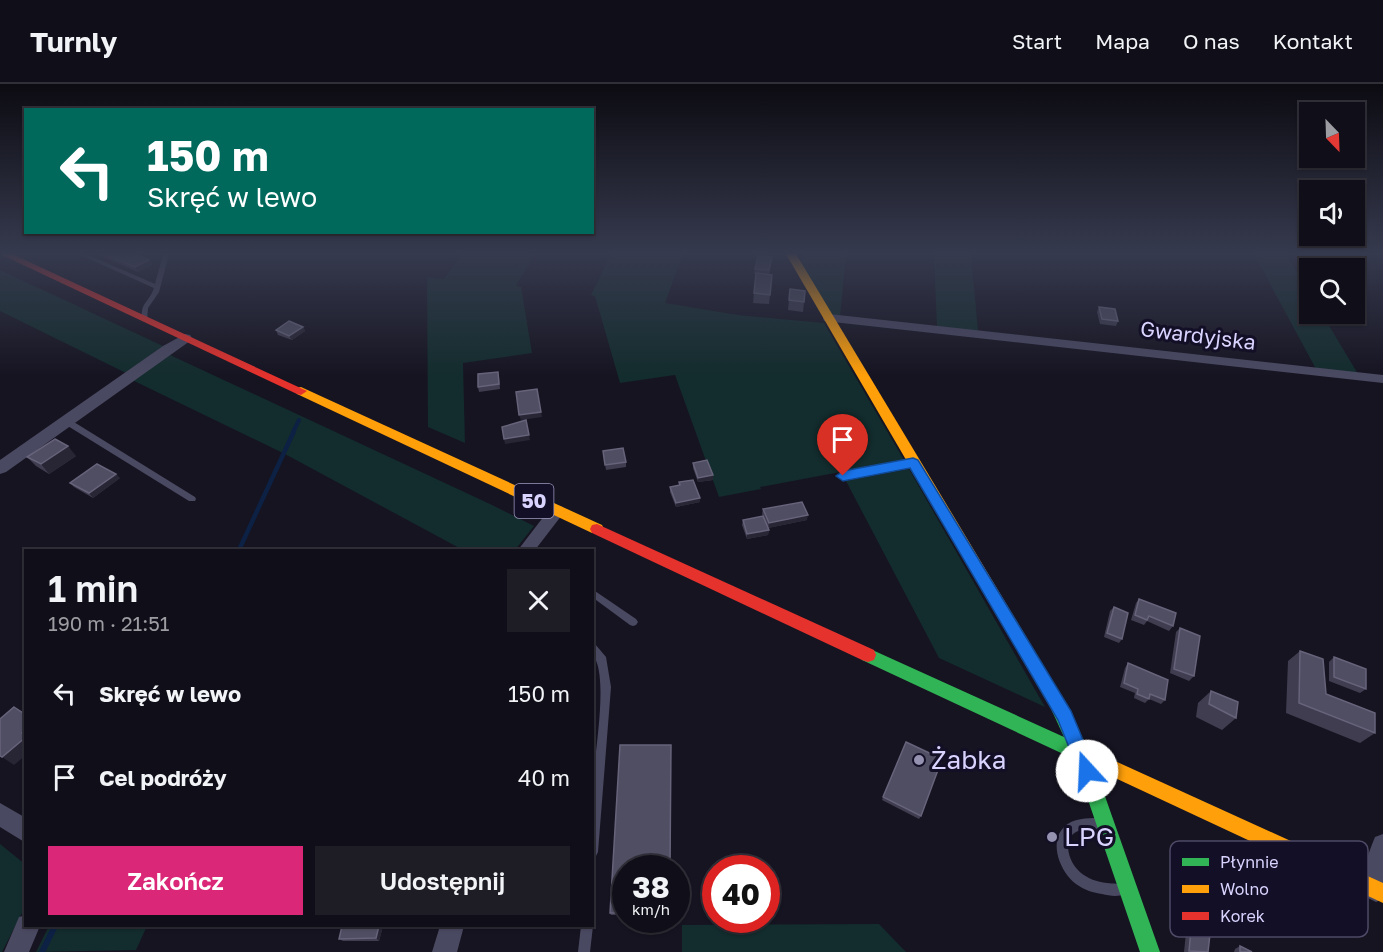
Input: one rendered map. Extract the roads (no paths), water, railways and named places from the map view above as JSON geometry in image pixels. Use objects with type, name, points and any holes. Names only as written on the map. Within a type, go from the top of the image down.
[{"type":"main road","name":"50","points":[[91,295],[1270,841]]},
{"type":"main road","points":[[815,295],[1065,716],[1081,754],[1150,952]]},
{"type":"street","name":"Gwardyjska","points":[[829,318],[1127,349],[1383,379]]},
{"type":"street","points":[[0,468],[185,338]]},
{"type":"street","points":[[529,549],[557,511]]},
{"type":"street","points":[[0,814],[24,831]]},
{"type":"street","points":[[1380,892],[1375,866],[1383,845]]},
{"type":"street","points":[[16,952],[28,927]]},
{"type":"street","points":[[444,952],[452,927]]},
{"type":"lane","points":[[145,320],[143,310],[145,303],[156,295]]},
{"type":"lane","points":[[66,421],[192,499]]},
{"type":"lane","points":[[843,476],[913,463]]},
{"type":"lane","points":[[594,593],[633,622]]},
{"type":"lane","points":[[594,649],[601,657],[606,687],[597,740],[594,807]]},
{"type":"lane","points":[[1105,824],[1084,824],[1068,831],[1062,848],[1064,859],[1069,869],[1088,884],[1111,890],[1128,890]]},
{"type":"lane","points":[[584,952],[586,927]]},
{"type":"waterway","points":[[293,432],[299,420]]},
{"type":"waterway","points":[[239,549],[294,431]]},
{"type":"waterway","points":[[42,952],[54,927]]},
{"type":"place","name":"Żabka","points":[[919,760]]},
{"type":"place","name":"LPG","points":[[1052,837]]}]
